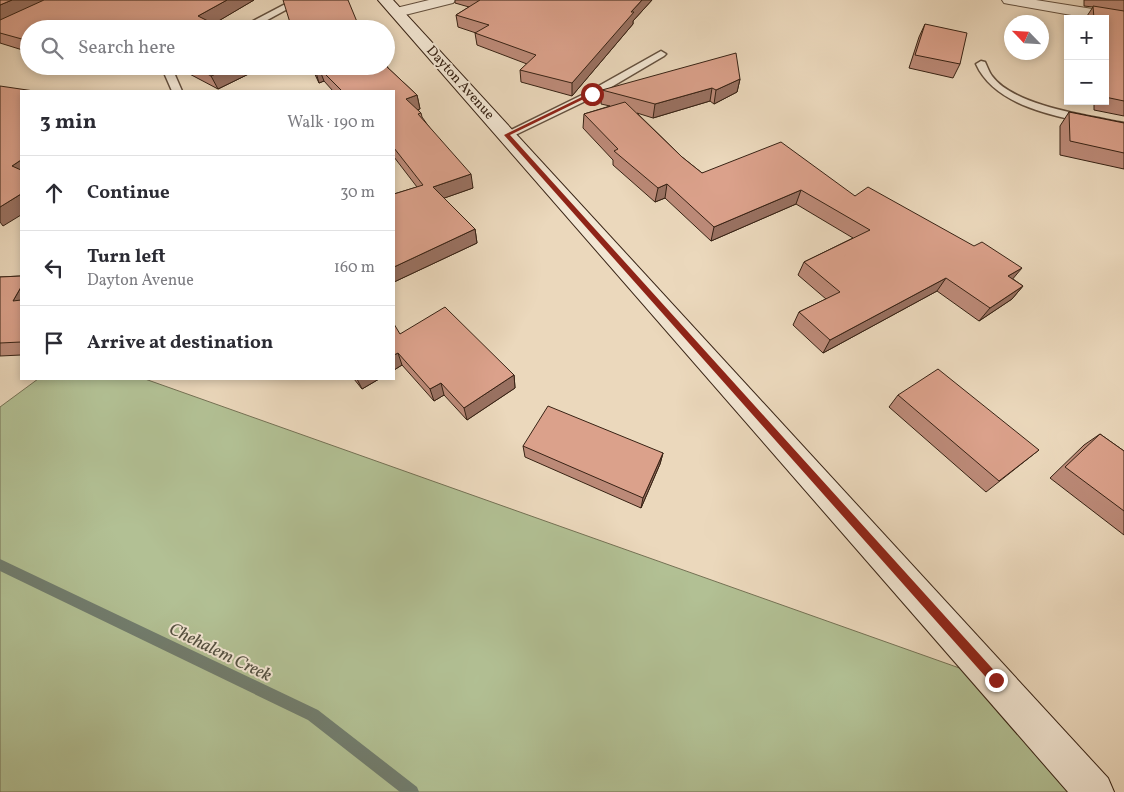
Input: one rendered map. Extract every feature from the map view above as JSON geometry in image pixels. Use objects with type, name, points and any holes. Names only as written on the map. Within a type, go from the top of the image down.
[{"type":"street","points":[[391,6],[448,0]]},
{"type":"street","points":[[1009,0],[1124,19]]},
{"type":"street","name":"Dayton Avenue","points":[[391,6],[1094,792]]},
{"type":"lane","points":[[261,20],[300,0]]},
{"type":"lane","points":[[507,135],[592,94],[660,54]]},
{"type":"lane","points":[[981,64],[989,78],[1009,94],[1024,101],[1067,114],[1124,126]]},
{"type":"lane","points":[[170,75],[176,90]]},
{"type":"green space","points":[[37,380],[148,380],[996,681],[1102,792],[0,792],[0,407]]},
{"type":"building","points":[[0,0],[12,0],[0,5]]},
{"type":"building","points":[[44,0],[227,0],[198,16],[206,20],[20,20],[20,39],[0,33],[0,20]]},
{"type":"building","points":[[283,0],[348,0],[356,20],[289,20]]},
{"type":"building","points":[[480,0],[642,0],[631,12],[634,12],[572,83],[520,70],[536,55],[475,33],[489,25],[456,15]]},
{"type":"building","points":[[1093,6],[1124,11],[1124,101],[1109,98],[1109,15],[1094,15]]},
{"type":"building","points":[[925,24],[967,33],[960,64],[915,55]]},
{"type":"building","points":[[736,53],[740,79],[716,90],[712,88],[655,104],[602,90]]},
{"type":"building","points":[[395,74],[417,95],[406,99],[421,113],[418,114],[471,174],[433,187],[475,229],[395,267],[395,194],[423,185],[395,149],[395,90],[341,90],[326,75]]},
{"type":"building","points":[[0,86],[27,90],[20,90],[20,161],[12,166],[20,170],[20,195],[0,207]]},
{"type":"building","points":[[625,102],[682,157],[702,173],[781,142],[855,196],[868,187],[974,246],[982,242],[1022,268],[1008,276],[1023,286],[990,308],[946,278],[830,340],[799,312],[840,292],[804,262],[870,230],[801,190],[714,227],[667,184],[658,188],[614,151],[618,149],[584,114]]},
{"type":"building","points":[[1069,112],[1124,123],[1124,153],[1070,141]]},
{"type":"building","points":[[20,276],[20,289],[13,301],[20,300],[20,342],[0,343],[0,277]]},
{"type":"building","points":[[445,307],[514,375],[464,408],[441,383],[430,389],[398,353],[395,354],[395,326],[400,334]]},
{"type":"building","points":[[938,369],[1039,450],[999,481],[898,395]]},
{"type":"building","points":[[548,406],[663,453],[643,498],[523,446]]},
{"type":"building","points":[[1100,434],[1124,451],[1124,511],[1065,467]]},
{"type":"waterway","name":"Chehalem Creek","points":[[0,565],[313,715],[412,792]]},
{"type":"route","points":[[592,94],[507,135],[996,680]]}]
